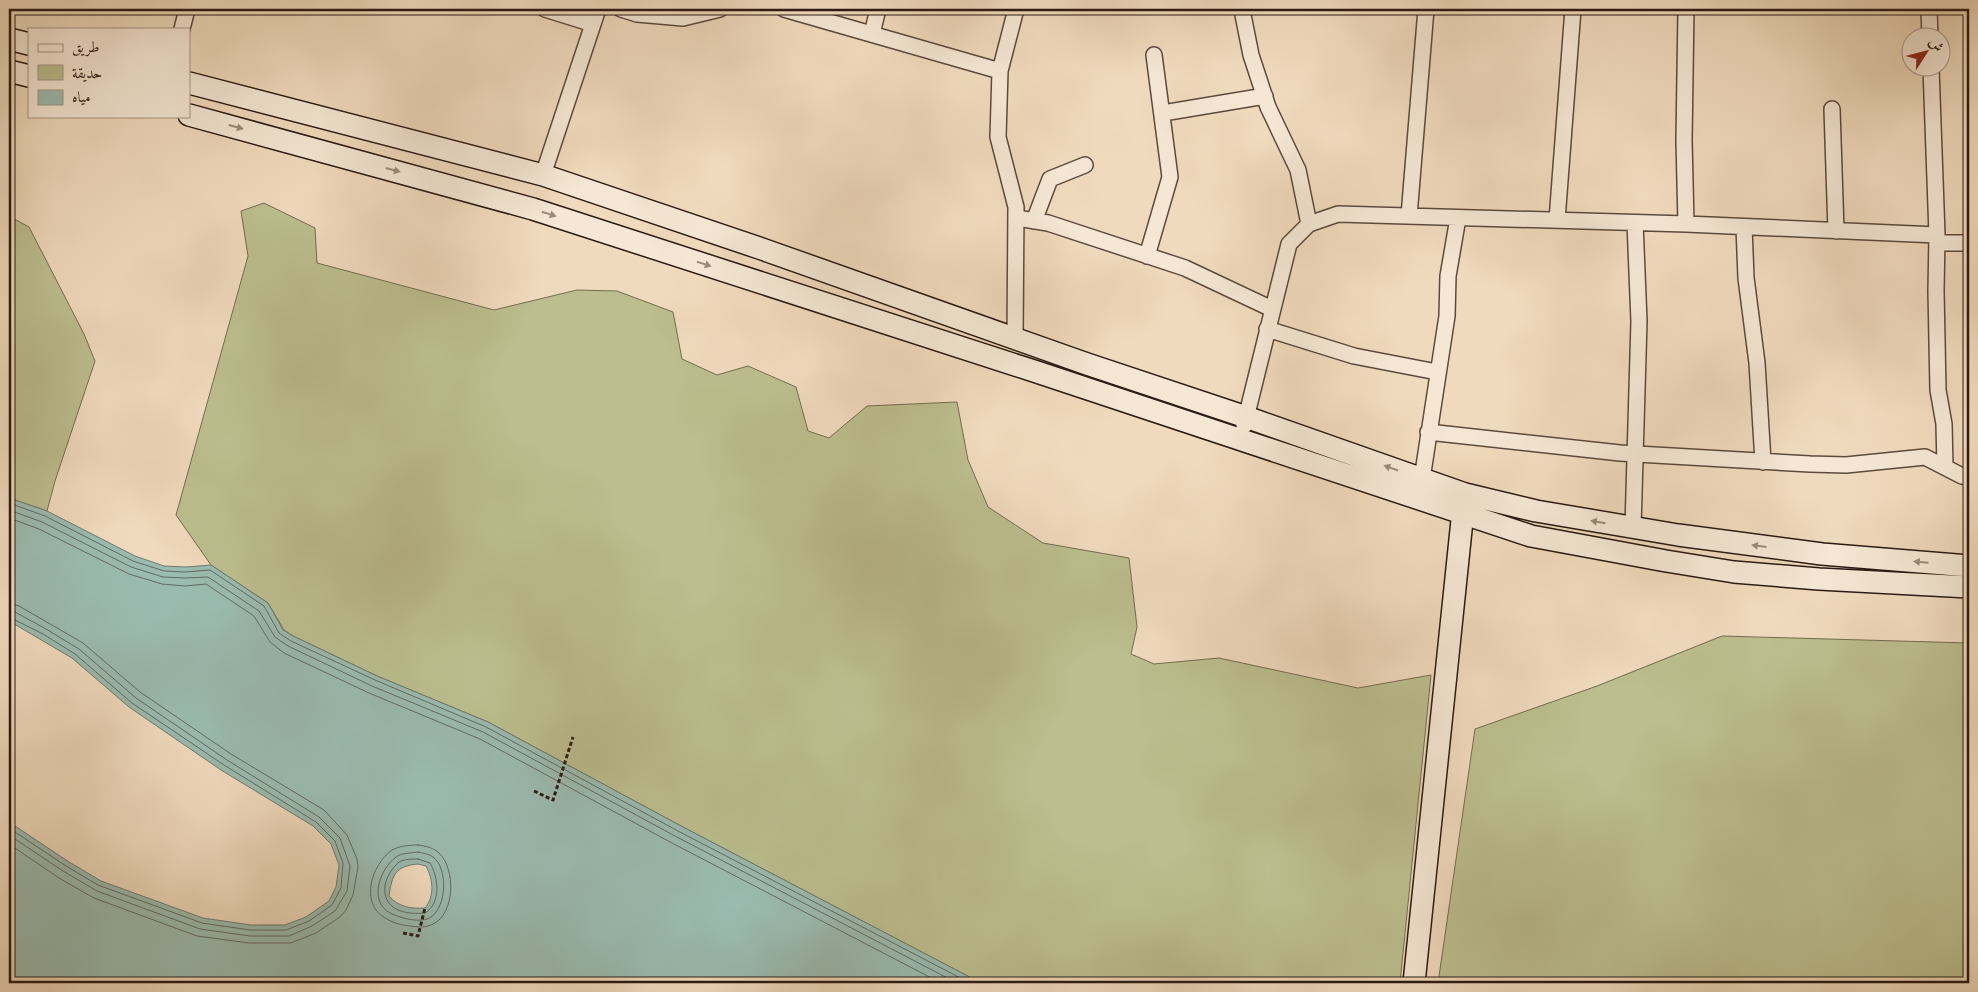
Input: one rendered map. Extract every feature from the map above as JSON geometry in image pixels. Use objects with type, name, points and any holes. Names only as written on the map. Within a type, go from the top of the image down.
[{"type":"street","points":[[182,28],[187,9]]},
{"type":"street","points":[[545,9],[593,24]]},
{"type":"street","points":[[543,175],[598,9]]},
{"type":"street","points":[[621,9],[637,14],[683,18],[720,9]]},
{"type":"street","points":[[784,9],[1000,71]]},
{"type":"street","points":[[872,34],[878,9]]},
{"type":"street","points":[[1016,9],[1000,71],[998,137],[1016,208],[1016,339]]},
{"type":"street","points":[[1244,9],[1243,15],[1251,55],[1265,96],[1298,170],[1309,224]]},
{"type":"street","points":[[1409,216],[1426,9]]},
{"type":"street","points":[[1557,220],[1573,9]]},
{"type":"street","points":[[1686,9],[1684,140],[1686,224]]},
{"type":"street","points":[[1929,9],[1930,28]]},
{"type":"street","points":[[9,39],[28,44]]},
{"type":"street","points":[[1147,256],[1170,177],[1154,55]]},
{"type":"street","points":[[9,71],[28,76]]},
{"type":"street","points":[[1931,78],[1937,239],[1938,390],[1944,424],[1945,467]]},
{"type":"street","points":[[190,83],[543,175],[762,249],[1422,479],[1464,504],[1531,536],[1657,560],[1725,570],[1819,579],[1969,587]]},
{"type":"street","points":[[211,89],[196,117],[533,209],[1240,439],[1464,504],[1536,511],[1822,554],[1969,566]]},
{"type":"street","points":[[1163,113],[1265,96]]},
{"type":"street","points":[[1832,110],[1836,231]]},
{"type":"street","points":[[1034,221],[1050,179],[1085,164]]},
{"type":"street","points":[[1240,439],[1289,244],[1309,224],[1338,214],[1686,224],[1836,231],[1969,243]]},
{"type":"street","points":[[1016,218],[1048,223],[1185,268],[1272,309]]},
{"type":"street","points":[[1422,479],[1446,316],[1448,276],[1458,218]]},
{"type":"street","points":[[1633,527],[1639,321],[1635,223]]},
{"type":"street","points":[[1744,227],[1746,278],[1757,363],[1763,462]]},
{"type":"street","points":[[1267,329],[1354,356],[1437,372]]},
{"type":"street","points":[[1428,432],[1635,454],[1763,462],[1846,464],[1925,458],[1962,476],[1969,477]]},
{"type":"street","points":[[1414,983],[1464,504]]},
{"type":"path","points":[[534,790],[553,800],[573,737]]},
{"type":"path","points":[[403,932],[418,936],[425,908]]},
{"type":"green space","points":[[264,203],[315,228],[317,263],[494,310],[577,290],[617,291],[673,312],[682,359],[717,375],[748,366],[796,387],[808,431],[829,438],[867,406],[957,402],[968,460],[988,507],[1043,543],[1129,558],[1137,627],[1131,654],[1154,664],[1219,658],[1358,688],[1431,675],[1400,983],[981,983],[681,826],[488,722],[377,676],[284,630],[268,603],[211,565],[176,515],[248,256],[241,211]]},
{"type":"green space","points":[[9,216],[29,227],[84,334],[95,361],[55,481],[47,511],[9,498]]},
{"type":"green space","points":[[1722,636],[1969,643],[1969,983],[1438,983],[1475,729],[1597,686]]},
{"type":"water","points":[[9,498],[47,511],[135,556],[164,566],[211,565],[268,603],[283,630],[293,636],[377,676],[488,722],[681,826],[981,983],[9,983],[9,822],[101,881],[203,918],[251,925],[285,925],[306,917],[329,901],[336,887],[339,865],[331,844],[313,826],[221,770],[129,707],[72,658],[9,621]],"holes":[[[411,865],[426,866],[430,876],[432,893],[425,908],[406,907],[397,903],[389,896],[396,872]]]}]
